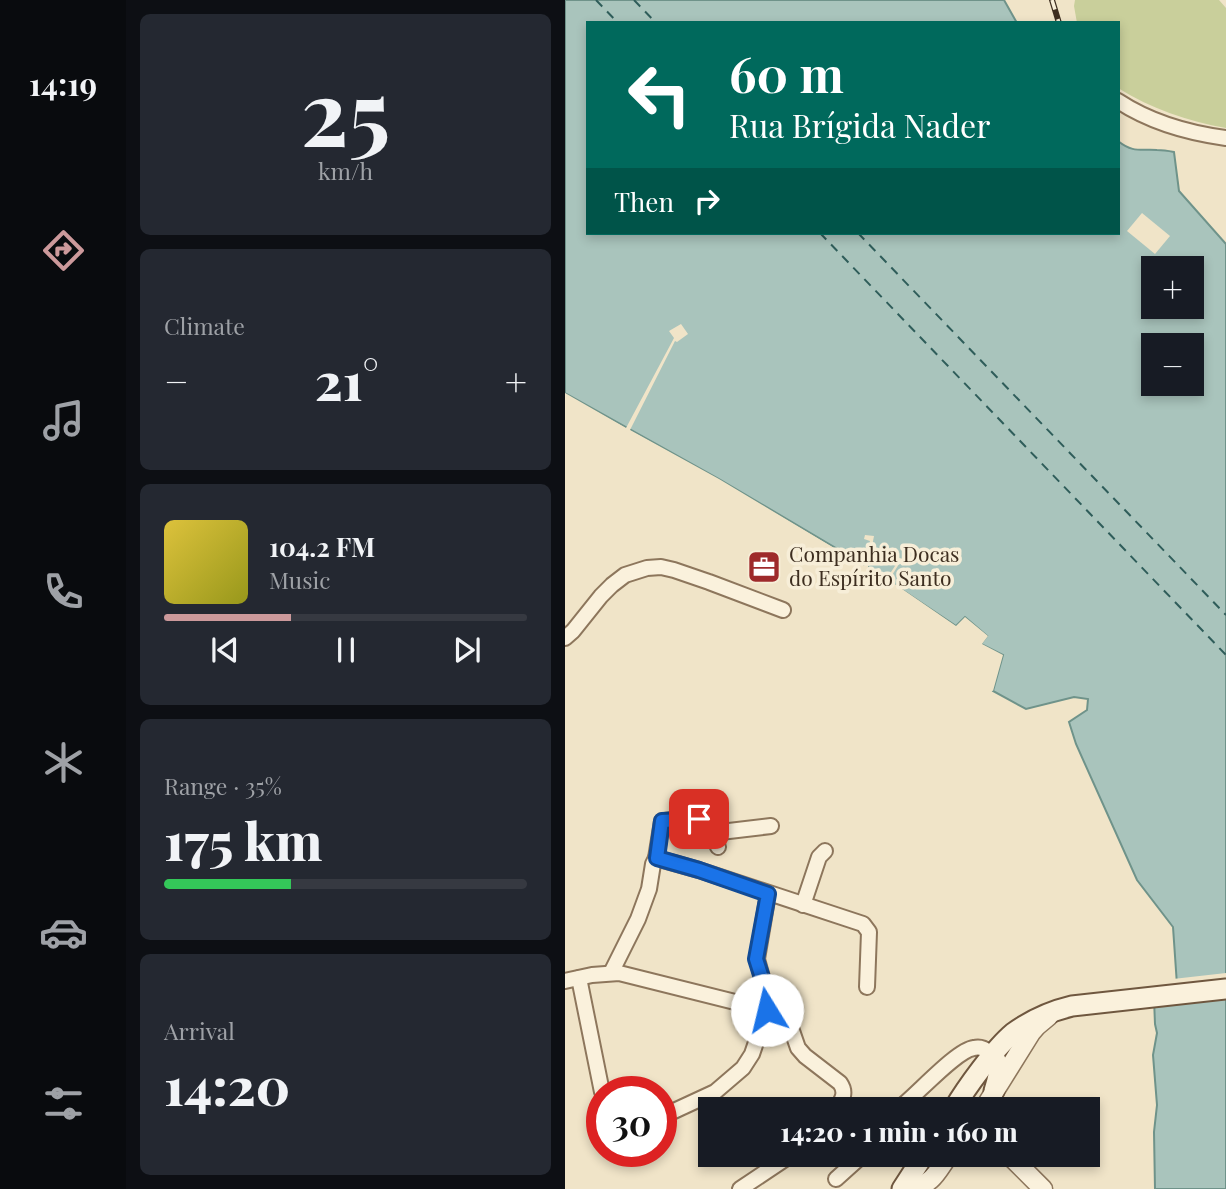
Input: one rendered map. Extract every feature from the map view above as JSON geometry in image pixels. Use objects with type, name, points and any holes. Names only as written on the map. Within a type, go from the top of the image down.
[{"type":"main road","points":[[962,1097],[1011,1034],[1029,1022],[1057,1010],[1072,1006],[1226,989]]},
{"type":"main road","points":[[993,1055],[1000,1070],[994,1091]]},
{"type":"main road","points":[[902,1189],[916,1167]]},
{"type":"street","points":[[1120,102],[1165,124],[1199,134],[1226,138]]},
{"type":"street","points":[[565,638],[612,585],[625,575],[647,568],[673,570],[783,610]]},
{"type":"street","points":[[611,973],[638,919],[649,888],[653,864],[657,858],[662,821],[699,819],[709,825],[718,847]]},
{"type":"street","points":[[712,833],[771,826]]},
{"type":"street","points":[[803,905],[819,857],[825,851]]},
{"type":"street","points":[[657,858],[859,922],[869,932],[867,987]]},
{"type":"street","points":[[677,1110],[715,1092],[743,1068],[752,1054],[767,1010],[763,981],[756,959],[768,894]]},
{"type":"street","points":[[598,1076],[572,980],[619,973],[767,1010],[790,1025],[798,1048],[840,1083],[845,1091],[844,1097]]},
{"type":"street","points":[[991,1097],[1031,1033],[1057,1010]]},
{"type":"street","points":[[913,1097],[954,1058],[970,1048],[982,1047],[993,1055]]},
{"type":"street","points":[[940,1072],[960,1060],[966,1063],[970,1070],[969,1086]]},
{"type":"street","points":[[740,1189],[773,1167]]},
{"type":"street","points":[[836,1179],[849,1167]]},
{"type":"street","points":[[911,1189],[932,1180],[941,1167]]},
{"type":"street","points":[[1021,1167],[1043,1189]]},
{"type":"green space","points":[[1075,0],[1219,0],[1226,8],[1226,128],[1170,113],[1120,89],[1120,21],[1077,21]]},
{"type":"water","points":[[565,0],[1004,0],[1016,21],[586,21],[586,235],[1120,235],[1120,143],[1132,149],[1174,152],[1179,191],[1226,244],[1226,1189],[1155,1189],[1154,1132],[1157,1105],[1153,1055],[1157,1033],[1154,999],[1177,985],[1173,927],[1137,880],[1076,744],[1069,722],[1087,710],[1088,699],[1074,697],[1026,709],[993,691],[1003,655],[981,644],[987,636],[965,617],[956,626],[868,567],[719,479],[565,393]]},
{"type":"pier","points":[[1142,213],[1170,236],[1155,254],[1127,231]]},
{"type":"pier","points":[[681,324],[688,334],[675,341],[630,430],[719,479],[864,566],[870,541],[864,539],[865,535],[874,536],[868,567],[887,578],[898,559],[904,560],[889,580],[956,626],[965,617],[988,636],[982,644],[1003,655],[993,691],[990,690],[999,657],[979,646],[983,636],[965,622],[955,629],[866,570],[565,397],[565,393],[626,428],[674,338],[669,331]]},
{"type":"pier","points":[[1226,973],[1226,999],[1152,997],[1173,983],[1173,979]]},
{"type":"ferry route","points":[[596,0],[616,21]]},
{"type":"ferry route","points":[[634,0],[654,21]]},
{"type":"ferry route","points":[[822,235],[1226,655]]},
{"type":"ferry route","points":[[860,235],[1226,615]]},
{"type":"railway","points":[[1052,0],[1058,21]]},
{"type":"place","name":"Companhia Docas do Espírito Santo","points":[[764,567]]},
{"type":"route","points":[[699,819],[662,821],[657,858],[768,894],[756,959],[763,981],[767,1010]]}]
